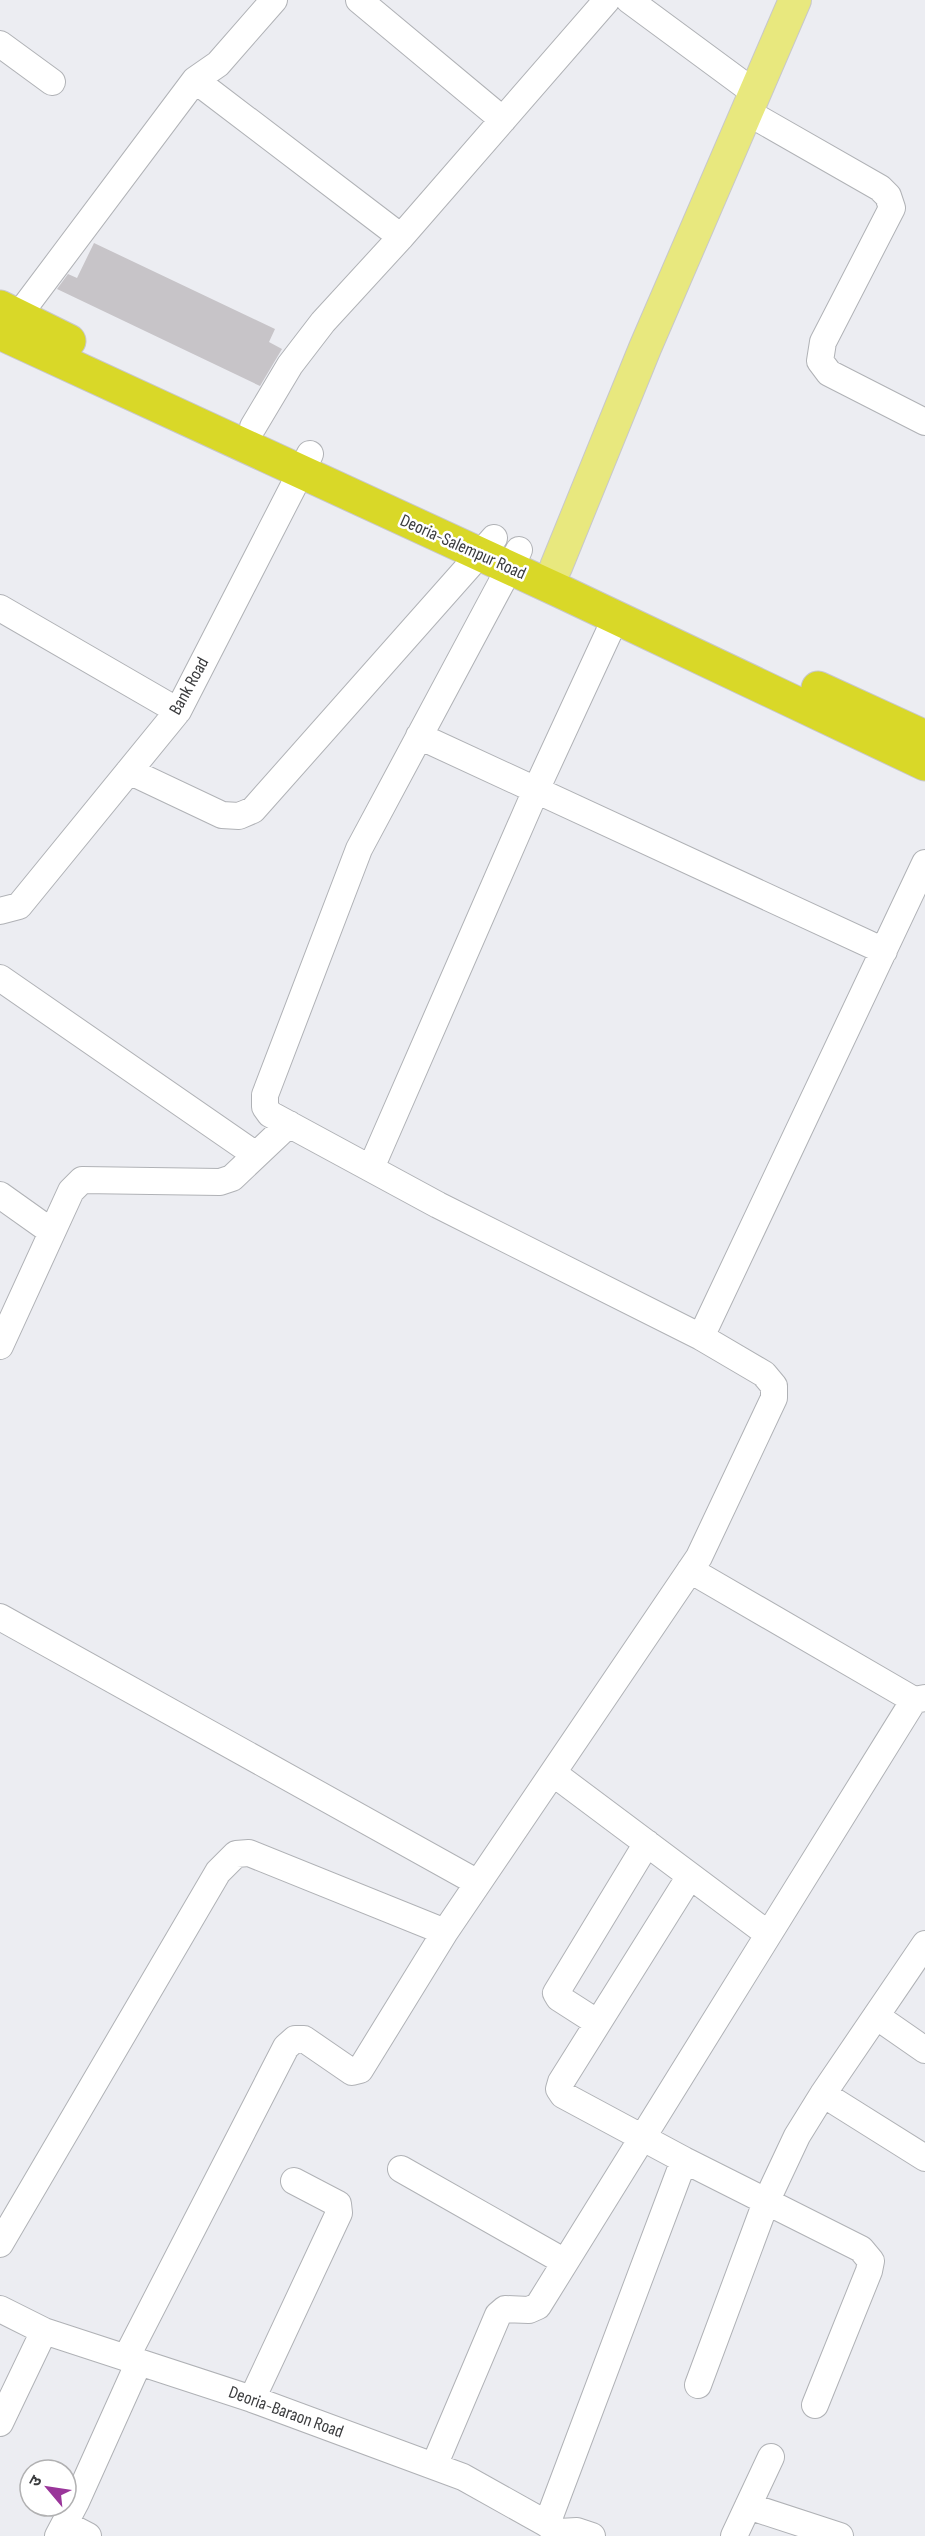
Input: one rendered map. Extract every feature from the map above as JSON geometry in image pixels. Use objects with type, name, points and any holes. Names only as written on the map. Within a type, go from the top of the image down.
[{"type":"highway","name":"Deoria-Salempur Road","points":[[6,319],[253,427],[305,463]]},
{"type":"highway","name":"Deoria-Salempur Road","points":[[6,319],[305,463],[500,553],[616,617],[925,764]]},
{"type":"highway","name":"Deoria-Salempur Road","points":[[500,553],[556,567],[925,737]]},
{"type":"main road","points":[[556,567],[645,348],[795,0]]},
{"type":"street","points":[[6,319],[195,80],[218,64],[274,0]]},
{"type":"street","points":[[360,0],[503,120]]},
{"type":"street","points":[[253,427],[290,365],[323,322],[401,237],[607,0]]},
{"type":"street","points":[[629,0],[751,102],[880,188],[888,196],[892,208],[823,342],[820,361],[829,373],[925,422]]},
{"type":"street","points":[[0,44],[52,82]]},
{"type":"street","points":[[195,80],[401,237]]},
{"type":"street","name":"Bank Road","points":[[0,911],[19,906],[178,711],[305,463]]},
{"type":"street","points":[[88,2536],[62,2530],[132,2360],[286,2047],[295,2039],[304,2039],[352,2072],[360,2070],[445,1932],[699,1557],[774,1398],[774,1386],[764,1374],[700,1337],[438,1205],[270,1114],[265,1107],[265,1095],[359,849],[419,736],[500,553]]},
{"type":"street","points":[[129,771],[222,815],[239,816],[253,810],[500,553]]},
{"type":"street","points":[[0,608],[178,711]]},
{"type":"street","points":[[370,1168],[536,790],[616,617]]},
{"type":"street","points":[[419,736],[884,951]]},
{"type":"street","points":[[700,1337],[925,864]]},
{"type":"street","points":[[0,978],[256,1155]]},
{"type":"street","points":[[0,1346],[71,1191],[82,1180],[220,1182],[232,1178],[289,1124]]},
{"type":"street","points":[[0,1195],[52,1232]]},
{"type":"street","points":[[434,2466],[498,2315],[505,2309],[529,2310],[538,2306],[768,1934],[919,1699],[690,1570]]},
{"type":"street","points":[[0,1617],[478,1884]]},
{"type":"street","points":[[553,1773],[768,1934]]},
{"type":"street","points":[[598,2023],[559,1998],[556,1993],[647,1844]]},
{"type":"street","points":[[0,2244],[218,1872],[236,1854],[249,1853],[445,1932]]},
{"type":"street","points":[[690,1876],[561,2082],[559,2089],[563,2095],[642,2138],[861,2249],[871,2261],[815,2405]]},
{"type":"street","points":[[698,2385],[766,2202],[797,2136],[925,1944]]},
{"type":"street","points":[[876,2016],[925,2050]]},
{"type":"street","points":[[823,2094],[925,2158]]},
{"type":"street","points":[[592,2536],[577,2531],[556,2531],[684,2160]]},
{"type":"street","points":[[401,2169],[565,2262]]},
{"type":"street","points":[[252,2399],[339,2213],[338,2204],[294,2181]]},
{"type":"street","name":"Deoria-Baraon Road","points":[[0,2309],[44,2331],[252,2399],[463,2477],[556,2531]]},
{"type":"street","points":[[0,2423],[44,2331]]},
{"type":"street","points":[[734,2536],[771,2457]]},
{"type":"street","points":[[748,2506],[840,2536]]},
{"type":"building","points":[[94,243],[275,329],[269,342],[282,349],[260,386],[57,289],[68,274],[77,278]]}]
